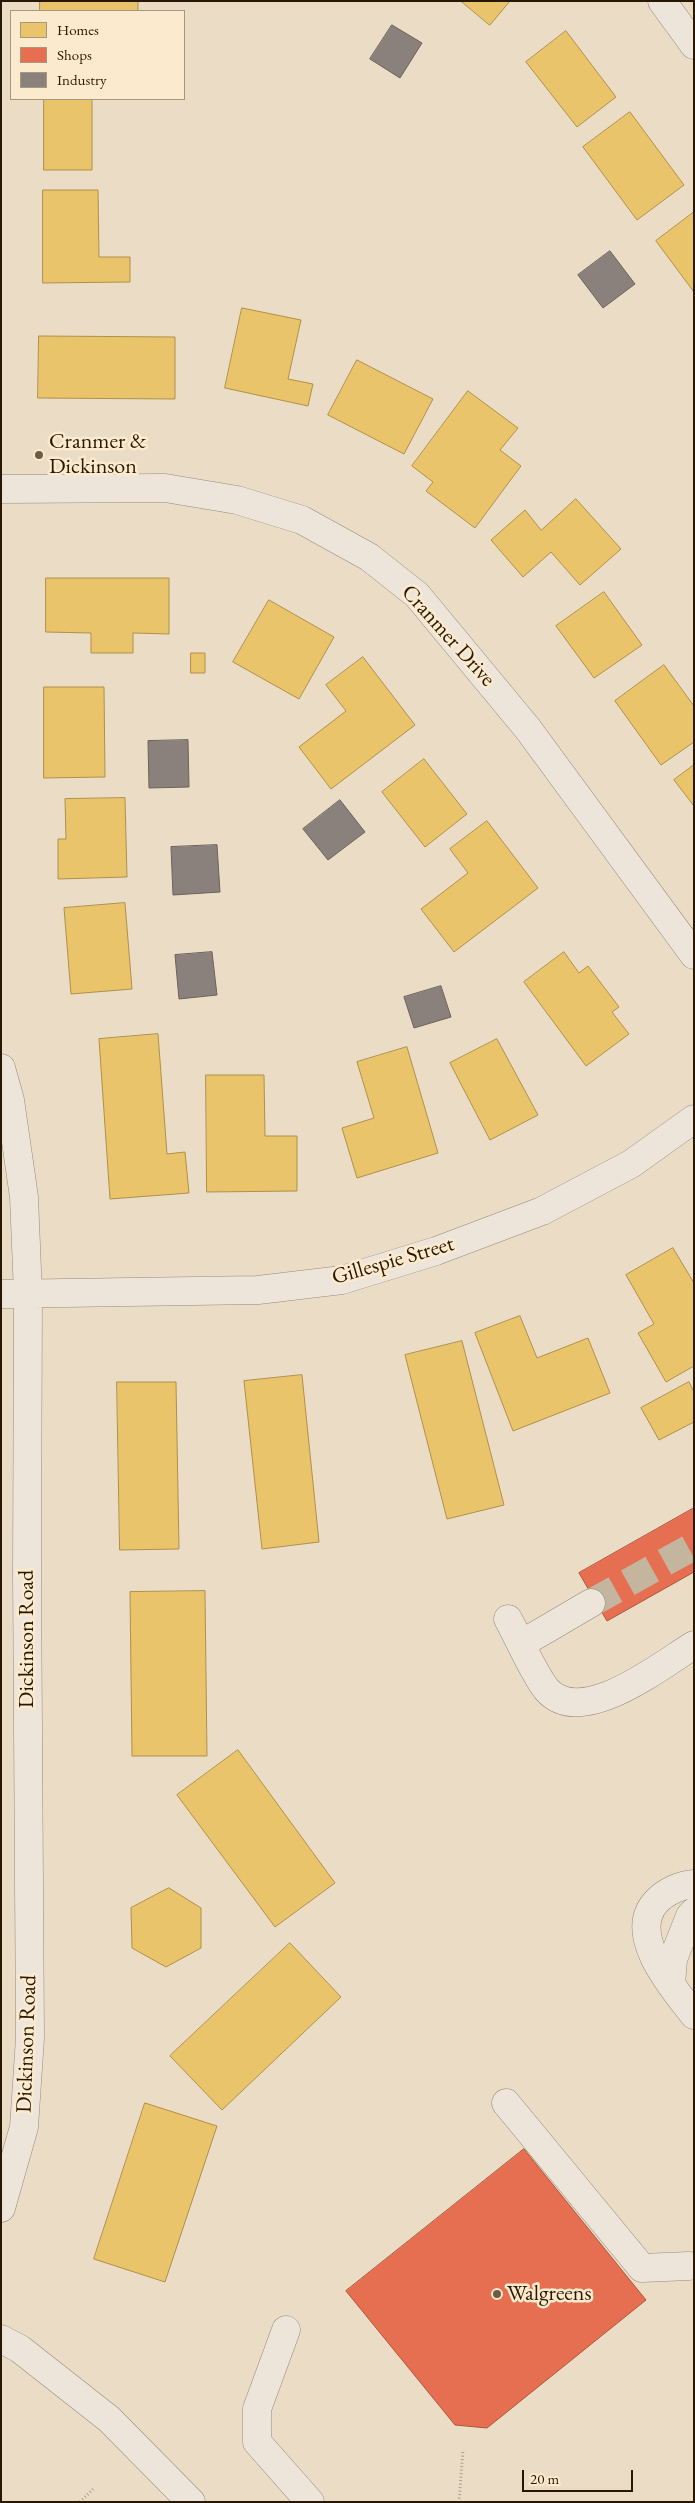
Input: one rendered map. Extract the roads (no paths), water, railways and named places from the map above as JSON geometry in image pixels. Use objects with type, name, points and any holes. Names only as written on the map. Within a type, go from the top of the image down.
[{"type":"street","points":[[662,1],[694,45]]},
{"type":"street","name":"Cranmer Drive","points":[[1,489],[165,488],[237,500],[302,520],[369,557],[417,595],[528,729],[694,955]]},
{"type":"street","name":"Dickinson Road","points":[[1,1068],[10,1100],[24,1197],[28,1294],[26,1574],[30,2038],[24,2127],[1,2208]]},
{"type":"street","name":"Gillespie Street","points":[[1,1294],[258,1290],[342,1280],[436,1251],[542,1211],[630,1164],[694,1119]]},
{"type":"street","points":[[521,1644],[591,1603]]},
{"type":"street","points":[[508,1619],[547,1690],[560,1701],[593,1702],[610,1696],[694,1645]]},
{"type":"street","points":[[694,1884],[664,1893],[650,1908],[647,1926],[649,1944],[660,1970],[694,2015]]},
{"type":"street","points":[[672,1986],[673,1959],[690,1916],[694,1912]]},
{"type":"street","points":[[506,2104],[642,2268],[689,2266]]},
{"type":"street","points":[[286,2330],[257,2409],[257,2442],[310,2502]]},
{"type":"street","points":[[1,2339],[20,2349],[109,2419],[192,2502]]},
{"type":"tunnel","points":[[591,1603],[694,1546]]},
{"type":"place","name":"Cranmer & Dickinson","points":[[39,455]]},
{"type":"place","name":"Walgreens","points":[[497,2294]]}]
